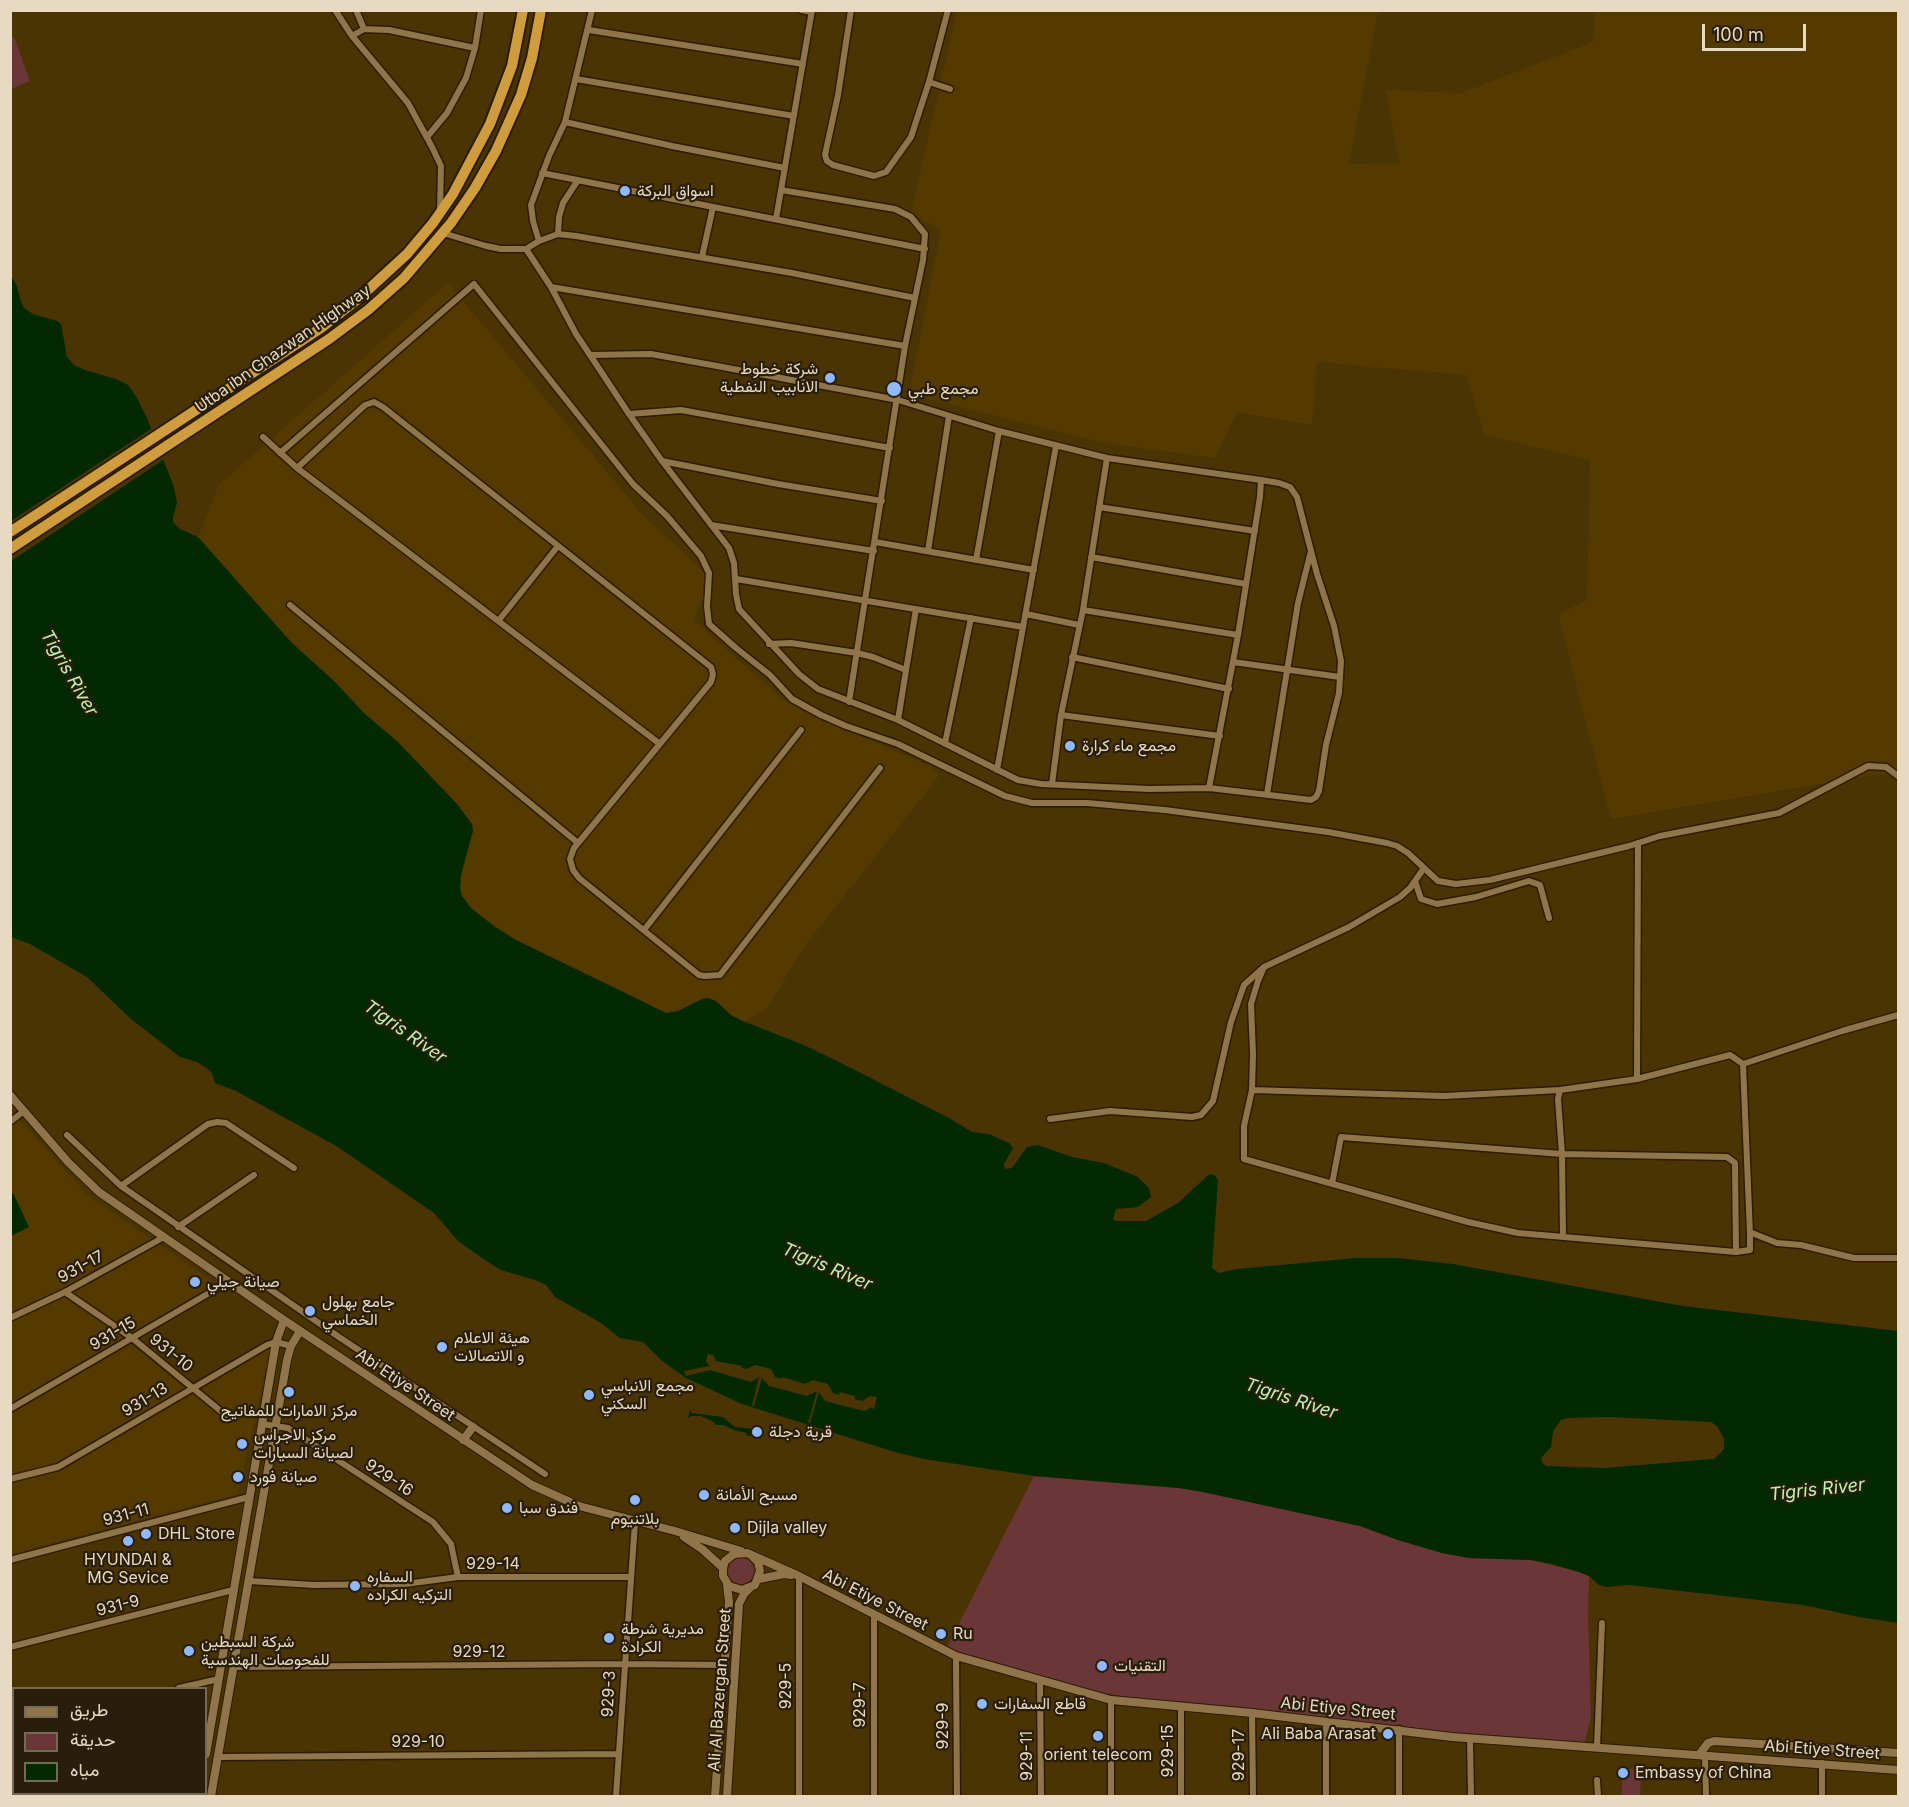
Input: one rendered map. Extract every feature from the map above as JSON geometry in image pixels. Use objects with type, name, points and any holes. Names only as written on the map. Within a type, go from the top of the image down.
[{"type":"highway","name":"Utba ibn Ghazwan Highway","points":[[10,532],[321,328],[376,284],[420,239],[440,213],[465,173],[499,106],[512,66],[523,10]]},
{"type":"highway","name":"Utba ibn Ghazwan Highway","points":[[10,549],[329,339],[387,295],[431,249],[464,206],[486,170],[514,113],[532,58],[541,10]]},
{"type":"street","points":[[335,10],[352,36],[408,103],[427,137],[441,166],[440,213]]},
{"type":"street","points":[[356,10],[364,30]]},
{"type":"street","points":[[427,137],[447,113],[466,78],[475,48],[481,10]]},
{"type":"street","points":[[539,241],[531,205],[542,173],[565,122],[592,10]]},
{"type":"street","points":[[776,219],[812,11],[801,10]]},
{"type":"street","points":[[851,10],[838,95],[825,155],[830,164],[874,176],[886,172],[911,137],[929,82],[948,10]]},
{"type":"street","points":[[352,36],[371,28],[408,33],[475,48]]},
{"type":"street","points":[[588,30],[803,64]]},
{"type":"street","points":[[576,79],[794,116]]},
{"type":"street","points":[[929,82],[950,89]]},
{"type":"street","points":[[565,122],[785,168]]},
{"type":"street","points":[[542,173],[925,249]]},
{"type":"street","points":[[558,234],[563,203],[578,180]]},
{"type":"street","points":[[781,190],[895,209],[911,217],[926,234],[905,346],[849,702]]},
{"type":"street","points":[[702,257],[713,207]]},
{"type":"street","points":[[443,233],[486,246],[526,249],[558,234],[702,257],[915,298]]},
{"type":"street","points":[[526,249],[590,355],[629,414],[729,548],[734,563],[739,609],[769,644],[799,674],[818,689],[898,720],[1018,780],[1149,789],[1209,788],[1311,800],[1316,797],[1339,693],[1341,661],[1334,626],[1297,497],[1290,487],[1261,480],[1107,458],[999,431],[898,400],[651,354],[590,355]]},
{"type":"street","points":[[280,453],[474,284],[633,484],[667,516],[701,556],[709,573],[707,608],[709,624],[770,675],[792,699],[846,726],[898,744],[1005,796],[1032,802],[1087,803],[1165,810],[1328,832],[1397,846],[1438,881],[1456,884],[1490,880],[1660,836],[1779,813],[1868,766],[1886,767],[1899,776]]},
{"type":"street","points":[[551,287],[905,346]]},
{"type":"street","points":[[297,468],[365,405],[374,402],[711,667],[713,674],[711,682],[574,848],[570,859],[573,870],[579,878],[699,975],[720,975],[880,768]]},
{"type":"street","points":[[629,414],[681,410],[890,448]]},
{"type":"street","points":[[928,551],[949,416]]},
{"type":"street","points":[[976,560],[999,431]]},
{"type":"street","points":[[263,437],[297,468],[660,744]]},
{"type":"street","points":[[997,770],[1056,446]]},
{"type":"street","points":[[1052,784],[1061,715],[1083,610],[1107,458]]},
{"type":"street","points":[[662,461],[778,484],[882,501]]},
{"type":"street","points":[[1209,788],[1229,689],[1261,480]]},
{"type":"street","points":[[1099,507],[1255,531]]},
{"type":"street","points":[[711,525],[873,551]]},
{"type":"street","points":[[875,542],[1034,570]]},
{"type":"street","points":[[499,620],[558,546]]},
{"type":"street","points":[[1267,794],[1298,603],[1311,551]]},
{"type":"street","points":[[1091,557],[1246,584]]},
{"type":"street","points":[[736,579],[1023,627]]},
{"type":"street","points":[[290,605],[578,843]]},
{"type":"street","points":[[898,720],[916,609]]},
{"type":"street","points":[[1083,610],[1238,635]]},
{"type":"street","points":[[1026,614],[1079,625]]},
{"type":"street","points":[[945,743],[971,618]]},
{"type":"street","points":[[769,644],[791,643],[857,653],[906,670]]},
{"type":"street","points":[[1072,657],[1229,689]]},
{"type":"street","points":[[1233,662],[1340,676]]},
{"type":"street","points":[[1061,715],[1220,736]]},
{"type":"street","points":[[644,930],[801,730]]},
{"type":"street","points":[[1637,1079],[1638,843]]},
{"type":"street","points":[[1050,1119],[1110,1111],[1192,1117],[1201,1115],[1213,1101],[1231,1022],[1244,985],[1264,967],[1358,921],[1400,897],[1424,868]]},
{"type":"street","points":[[1415,881],[1421,899],[1437,904],[1476,897],[1529,881],[1540,885],[1549,918]]},
{"type":"street","points":[[1264,967],[1251,1004],[1254,1054],[1252,1090],[1244,1126],[1244,1159],[1468,1222],[1518,1233],[1736,1252],[1750,1250],[1743,1064]]},
{"type":"street","points":[[1743,1064],[1842,1031],[1899,1015]]},
{"type":"street","points":[[1252,1090],[1444,1096],[1560,1090],[1637,1079],[1730,1055],[1743,1064]]},
{"type":"street","points":[[1560,1090],[1558,1099],[1562,1154],[1563,1237]]},
{"type":"street","name":"Abi Etiye Street","points":[[10,1095],[68,1162],[99,1192],[300,1331],[532,1485],[579,1506],[749,1554],[799,1576],[956,1656],[1111,1700],[1252,1713],[1470,1738],[1899,1770]]},
{"type":"street","points":[[10,1122],[24,1111]]},
{"type":"street","points":[[121,1186],[208,1124],[217,1122],[226,1123],[294,1168]]},
{"type":"street","points":[[67,1136],[121,1186],[178,1227],[545,1474]]},
{"type":"street","points":[[1332,1184],[1341,1137],[1562,1154],[1727,1157],[1735,1163],[1736,1252]]},
{"type":"street","points":[[178,1227],[254,1175]]},
{"type":"street","points":[[1750,1234],[1753,1233],[1777,1243],[1801,1245],[1854,1258],[1899,1258]]},
{"type":"street","name":"931-17","points":[[10,1318],[65,1292],[164,1236]]},
{"type":"street","name":"931-15","points":[[10,1409],[228,1282]]},
{"type":"street","name":"931-10","points":[[65,1292],[132,1338],[228,1418]]},
{"type":"street","points":[[207,1748],[276,1342],[284,1320]]},
{"type":"street","points":[[211,1797],[291,1346],[300,1331]]},
{"type":"street","points":[[276,1342],[291,1346]]},
{"type":"street","name":"931-13","points":[[10,1479],[58,1467],[192,1387],[276,1342]]},
{"type":"street","name":"929-16","points":[[262,1424],[288,1428],[433,1522],[451,1544],[458,1577]]},
{"type":"street","points":[[463,1440],[473,1427]]},
{"type":"street","name":"931-11","points":[[10,1560],[249,1497]]},
{"type":"street","name":"929-3","points":[[616,1797],[635,1522]]},
{"type":"street","name":"Abi Etiye Street","points":[[675,1532],[702,1549],[723,1568]]},
{"type":"street","points":[[749,1554],[759,1566],[759,1579],[749,1588],[739,1590],[727,1583],[723,1576],[723,1568],[730,1556],[749,1554]]},
{"type":"street","name":"Abi Etiye Street","points":[[759,1579],[784,1575],[799,1576]]},
{"type":"street","name":"929-5","points":[[799,1576],[799,1797]]},
{"type":"street","name":"929-14","points":[[249,1581],[314,1585],[405,1584],[458,1577],[631,1577]]},
{"type":"street","name":"Ali Al Bazergan Street","points":[[715,1797],[729,1597],[727,1583]]},
{"type":"street","name":"Ali Al Bazergan Street","points":[[727,1797],[739,1604],[749,1588]]},
{"type":"street","name":"931-9","points":[[10,1647],[233,1590]]},
{"type":"street","name":"929-7","points":[[874,1614],[874,1797]]},
{"type":"street","points":[[1597,1747],[1602,1623]]},
{"type":"street","points":[[226,1636],[238,1642]]},
{"type":"street","name":"929-9","points":[[956,1656],[957,1797]]},
{"type":"street","name":"929-12","points":[[234,1667],[724,1665]]},
{"type":"street","points":[[187,1687],[219,1678]]},
{"type":"street","name":"929-11","points":[[1040,1680],[1041,1797]]},
{"type":"street","points":[[1111,1700],[1111,1797]]},
{"type":"street","name":"929-15","points":[[1181,1706],[1181,1797]]},
{"type":"street","name":"929-17","points":[[1252,1713],[1253,1797]]},
{"type":"street","points":[[1326,1721],[1326,1797]]},
{"type":"street","points":[[1399,1729],[1399,1797]]},
{"type":"street","points":[[1470,1738],[1471,1797]]},
{"type":"street","points":[[1706,1797],[1702,1755],[1708,1743],[1714,1741],[1899,1753]]},
{"type":"street","name":"929-10","points":[[218,1757],[619,1754]]},
{"type":"street","points":[[1822,1763],[1822,1797]]},
{"type":"street","points":[[1597,1780],[1598,1797]]},
{"type":"shaded area","points":[[957,11],[1378,11],[1349,164],[1399,163],[1386,90],[1461,93],[1593,42],[1595,11],[1898,11],[1898,771],[1611,819],[1558,614],[1587,600],[1590,460],[1484,435],[1467,375],[1317,362],[1312,425],[1237,412],[1215,458],[1105,443],[909,394],[941,230],[911,213]]},
{"type":"shaded area","points":[[448,283],[641,513],[712,580],[693,620],[786,702],[931,767],[939,776],[804,947],[767,1008],[743,1022],[731,1015],[716,1001],[673,1013],[656,1009],[638,998],[516,940],[471,908],[462,896],[460,888],[461,875],[473,831],[472,824],[457,804],[398,742],[365,714],[334,681],[291,643],[198,537],[219,485]]},
{"type":"shaded area","points":[[10,1109],[88,1196],[217,1284],[126,1340],[191,1393],[270,1348],[238,1494],[11,1554]]},
{"type":"shaded area","points":[[11,1738],[12,1795],[193,1796],[11,1796]]},
{"type":"green space","points":[[14,37],[30,81],[11,89],[11,38]]},
{"type":"green space","points":[[1034,1476],[1203,1492],[1360,1526],[1442,1553],[1469,1558],[1531,1560],[1589,1576],[1591,1717],[1584,1745],[1452,1737],[1181,1706],[1052,1684],[945,1651]]},
{"type":"green space","points":[[741,1558],[750,1562],[754,1571],[750,1580],[741,1584],[732,1580],[728,1571],[732,1562]]},
{"type":"green space","points":[[1622,1769],[1641,1769],[1640,1796],[1622,1796]]},
{"type":"water","name":"Tigris River","points":[[10,274],[17,286],[24,308],[33,314],[61,324],[67,357],[74,365],[128,385],[136,396],[174,487],[177,503],[173,522],[180,529],[198,537],[291,642],[334,681],[365,714],[398,742],[457,804],[472,824],[473,831],[461,875],[460,888],[462,896],[471,908],[495,927],[516,940],[666,1013],[678,1011],[702,999],[708,998],[716,1001],[731,1015],[806,1046],[949,1118],[972,1132],[989,1134],[1009,1143],[1013,1148],[1004,1164],[1006,1169],[1012,1168],[1027,1147],[1038,1145],[1072,1157],[1104,1163],[1138,1177],[1149,1188],[1151,1197],[1138,1207],[1116,1209],[1113,1219],[1116,1221],[1146,1221],[1178,1203],[1210,1174],[1214,1175],[1218,1180],[1212,1268],[1219,1273],[1237,1269],[1356,1258],[1398,1258],[1453,1264],[1683,1306],[1898,1331],[1898,1623],[1803,1605],[1629,1585],[1606,1587],[1599,1585],[1589,1576],[1552,1564],[1531,1560],[1469,1558],[1442,1553],[1360,1526],[1203,1492],[1034,1476],[924,1459],[742,1404],[686,1378],[661,1360],[643,1342],[620,1338],[601,1323],[555,1297],[546,1285],[501,1270],[485,1260],[458,1241],[434,1213],[338,1147],[236,1091],[215,1083],[208,1069],[197,1062],[180,1057],[131,1019],[87,977],[30,944],[11,937]],"holes":[[[1609,1417],[1711,1422],[1717,1426],[1724,1439],[1724,1449],[1714,1459],[1603,1468],[1547,1466],[1543,1464],[1541,1458],[1551,1447],[1553,1431],[1561,1420],[1567,1418]]]},
{"type":"water","points":[[13,1193],[29,1227],[11,1236],[10,1194]]},
{"type":"water","points":[[690,1410],[692,1413],[723,1417],[735,1427],[753,1429],[754,1435],[748,1436],[746,1433],[723,1425],[716,1425],[701,1416],[688,1418]]},
{"type":"pier","points":[[154,427],[166,458],[11,561],[11,521]]},
{"type":"pier","points":[[708,1354],[713,1355],[716,1361],[742,1366],[742,1368],[747,1369],[755,1365],[771,1369],[775,1377],[782,1379],[783,1377],[805,1384],[813,1380],[828,1384],[833,1393],[839,1395],[840,1392],[855,1396],[855,1399],[862,1401],[870,1396],[877,1397],[874,1410],[872,1407],[864,1411],[825,1401],[819,1392],[810,1423],[808,1423],[817,1391],[807,1396],[769,1386],[762,1378],[754,1406],[752,1406],[759,1377],[751,1382],[710,1370],[686,1376],[684,1371],[709,1366],[706,1361]]},
{"type":"place","name":"اسواق البركة","points":[[625,191]]},
{"type":"place","name":"شركة خطوط الانابيب النفطية","points":[[830,378]]},
{"type":"place","name":"مجمع طبي","points":[[894,389]]},
{"type":"place","name":"مجمع ماء كرارة","points":[[1070,746]]},
{"type":"place","name":"صيانة جيلي","points":[[195,1282]]},
{"type":"place","name":"جامع بهلول الخماسي","points":[[310,1311]]},
{"type":"place","name":"هيئة الاعلام و الاتصالات","points":[[442,1347]]},
{"type":"place","name":"مركز الامارات للمفاتيح","points":[[289,1392]]},
{"type":"place","name":"مجمع الانباسي السكني","points":[[589,1395]]},
{"type":"place","name":"قرية دجلة","points":[[757,1432]]},
{"type":"place","name":"مركز الاجراس لصيانة السيارات","points":[[242,1444]]},
{"type":"place","name":"صيانة فورد","points":[[238,1477]]},
{"type":"place","name":"مسبح الأمانة","points":[[704,1495]]},
{"type":"place","name":"بلاتنيوم","points":[[635,1500]]},
{"type":"place","name":"فندق سبا","points":[[507,1508]]},
{"type":"place","name":"Dijla valley","points":[[735,1528]]},
{"type":"place","name":"DHL Store","points":[[146,1534]]},
{"type":"place","name":"HYUNDAI & MG Sevice","points":[[128,1541]]},
{"type":"place","name":"السفاره التركيه الكراده","points":[[355,1586]]},
{"type":"place","name":"Ru","points":[[941,1634]]},
{"type":"place","name":"مديرية شرطة الكرادة","points":[[609,1638]]},
{"type":"place","name":"شركة السبطين للفحوصات الهندسية","points":[[189,1651]]},
{"type":"place","name":"التقنيات","points":[[1102,1666]]},
{"type":"place","name":"قاطع السفارات","points":[[982,1704]]},
{"type":"place","name":"Ali Baba Arasat","points":[[1388,1734]]},
{"type":"place","name":"orient telecom","points":[[1098,1736]]},
{"type":"place","name":"Embassy of China","points":[[1623,1773]]}]
